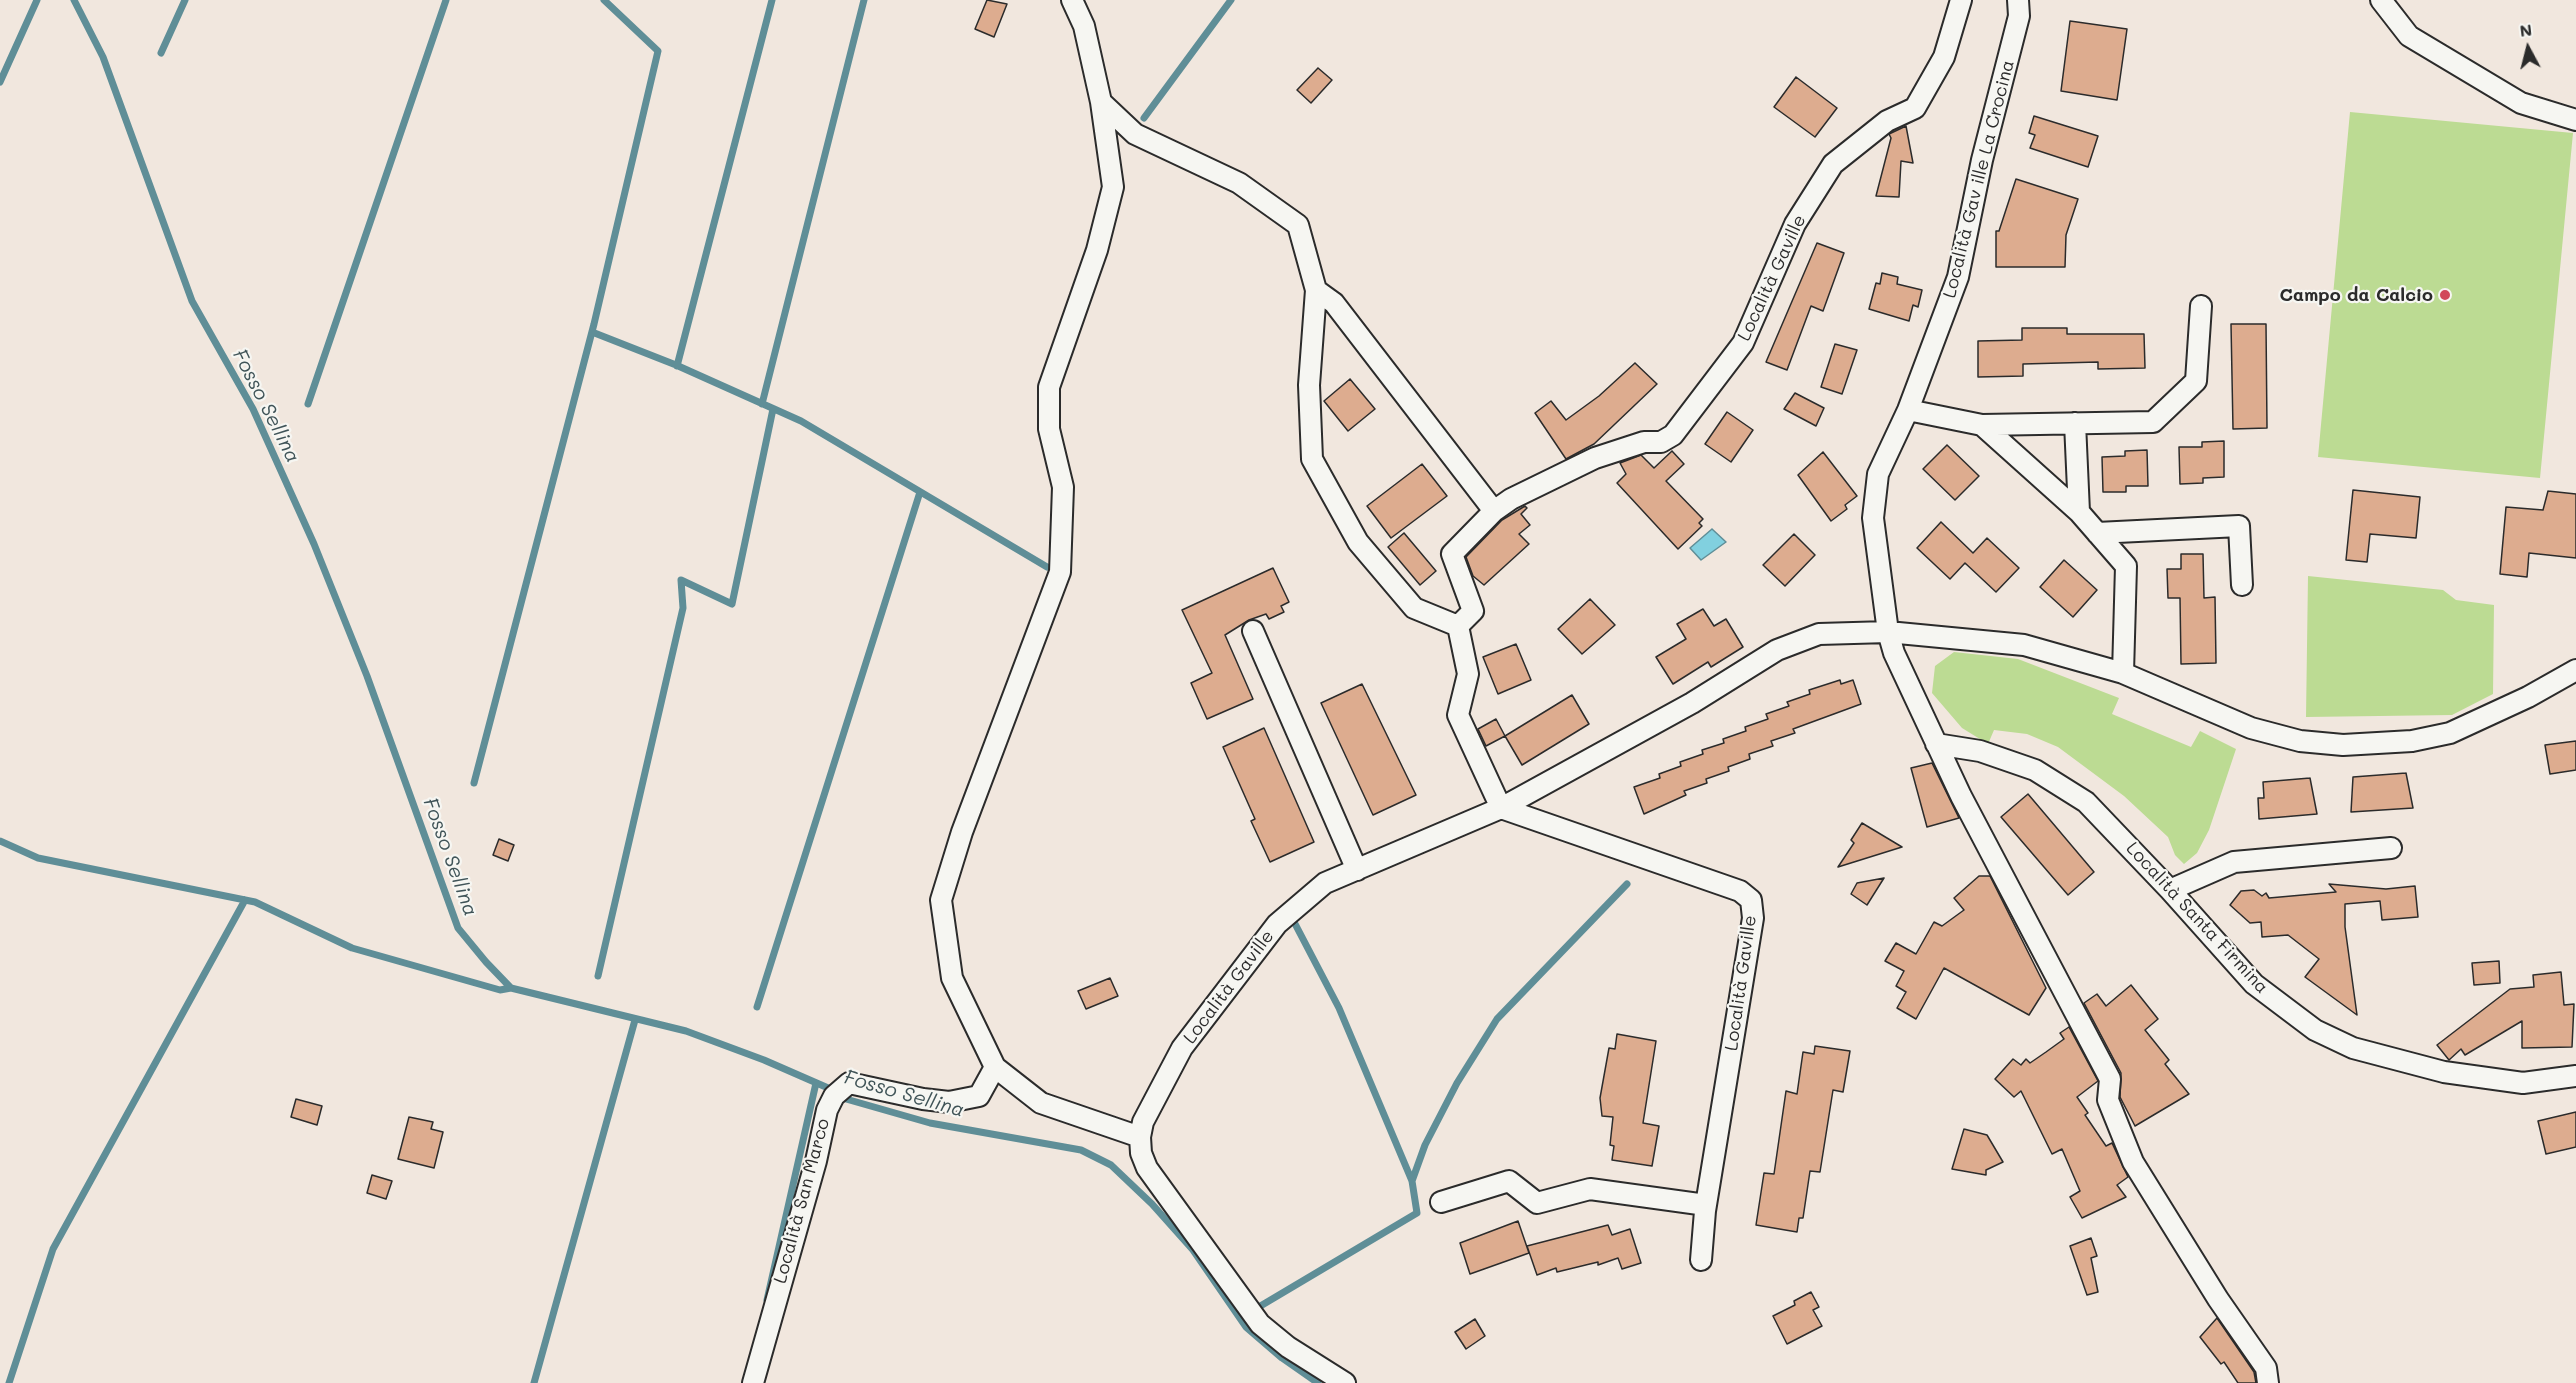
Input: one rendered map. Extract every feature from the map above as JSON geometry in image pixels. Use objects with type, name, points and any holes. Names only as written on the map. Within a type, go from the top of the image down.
[{"type":"street","points":[[1072,0],[1084,26],[1101,102],[1113,187],[1097,250],[1049,387],[1049,429],[1063,488],[1060,572],[962,832],[941,900],[952,978],[995,1067],[1041,1103],[1140,1137],[1141,1153],[1147,1168],[1260,1324],[1288,1347],[1345,1383]]},
{"type":"street","name":"Località Gaville","points":[[1458,626],[1473,612],[1452,554],[1494,511],[1511,499],[1595,458],[1644,442],[1661,442],[1673,435],[1743,343],[1795,224],[1833,164],[1887,121],[1915,108],[1944,57],[1961,0]]},
{"type":"street","name":"Località Gav ille La Crocina","points":[[2018,0],[2019,16],[1982,160],[1958,277],[1908,410],[1878,474],[1873,518],[1888,632],[1894,653],[1961,796],[2110,1079],[2108,1100],[2133,1162],[2218,1299],[2266,1368],[2268,1383]]},
{"type":"street","points":[[2381,0],[2409,36],[2521,103],[2576,120]]},
{"type":"street","points":[[1101,102],[1136,134],[1239,183],[1298,225],[1316,290],[1309,385],[1312,459],[1358,542],[1414,608],[1458,626],[1468,674],[1458,715],[1501,808]]},
{"type":"street","points":[[1316,290],[1334,303],[1494,511]]},
{"type":"street","points":[[1908,410],[1982,425],[2153,422],[2196,381],[2200,306]]},
{"type":"street","points":[[2075,423],[2079,512]]},
{"type":"street","points":[[1982,425],[2079,512],[2126,566],[2123,673]]},
{"type":"street","points":[[2097,533],[2239,526],[2242,585]]},
{"type":"street","points":[[1253,631],[1357,870]]},
{"type":"street","points":[[1888,632],[2024,645],[2123,673],[2251,728],[2300,741],[2343,745],[2412,741],[2450,733],[2528,697],[2576,670]]},
{"type":"street","name":"Località Gaville","points":[[1140,1137],[1143,1122],[1182,1048],[1270,932],[1325,883],[1501,808],[1692,703],[1777,650],[1820,634],[1888,632]]},
{"type":"street","name":"Località Santa Firmina","points":[[1936,744],[1980,750],[2035,770],[2086,802],[2170,890],[2254,984],[2315,1030],[2353,1048],[2444,1072],[2523,1083],[2576,1076]]},
{"type":"street","name":"Località Gaville","points":[[1501,808],[1740,891],[1751,900],[1753,918],[1706,1205],[1701,1260]]},
{"type":"street","points":[[2170,890],[2234,862],[2391,848]]},
{"type":"street","name":"Località San Marco","points":[[753,1383],[816,1161],[827,1110],[834,1096],[849,1083],[923,1099],[949,1102],[979,1096],[995,1067]]},
{"type":"street","points":[[1441,1202],[1509,1181],[1537,1203],[1590,1189],[1706,1205]]},
{"type":"green space","name":"Campo da Calcio","points":[[2350,112],[2573,133],[2540,478],[2318,457]]},
{"type":"green space","points":[[2308,576],[2443,590],[2456,600],[2494,605],[2493,694],[2452,715],[2306,717]]},
{"type":"green space","points":[[1954,652],[2018,659],[2119,698],[2112,714],[2191,747],[2200,731],[2236,749],[2209,830],[2197,853],[2184,864],[2175,855],[2168,837],[2124,796],[2058,747],[2027,734],[1994,730],[1988,744],[1962,728],[1932,693],[1935,666]]},
{"type":"water","points":[[1712,529],[1726,542],[1701,560],[1690,548]]},
{"type":"building","points":[[987,0],[1007,4],[994,37],[975,29]]},
{"type":"building","points":[[2070,21],[2127,29],[2117,100],[2061,91]]},
{"type":"building","points":[[1318,68],[1332,80],[1311,103],[1297,90]]},
{"type":"building","points":[[1796,77],[1837,108],[1815,137],[1774,107]]},
{"type":"building","points":[[2034,116],[2098,136],[2088,167],[2030,148],[2035,135],[2029,133]]},
{"type":"building","points":[[1906,126],[1913,163],[1901,161],[1899,197],[1876,196],[1891,138],[1889,134]]},
{"type":"building","points":[[2016,179],[2078,199],[2066,235],[2065,267],[1996,267],[1996,231],[1999,231]]},
{"type":"building","points":[[1817,243],[1844,253],[1823,311],[1811,306],[1787,370],[1766,362]]},
{"type":"building","points":[[1882,273],[1898,277],[1897,284],[1922,290],[1918,307],[1913,305],[1909,321],[1869,309],[1876,283],[1880,284]]},
{"type":"building","points":[[2231,324],[2266,324],[2267,428],[2233,429]]},
{"type":"building","points":[[2022,328],[2067,328],[2067,334],[2144,334],[2145,368],[2098,369],[2098,362],[2023,364],[2023,376],[1978,377],[1978,341],[2022,340]]},
{"type":"building","points":[[1835,344],[1857,350],[1842,394],[1821,387]]},
{"type":"building","points":[[1635,363],[1657,384],[1594,444],[1566,459],[1535,413],[1551,401],[1566,420],[1599,396]]},
{"type":"building","points":[[1350,379],[1375,409],[1348,431],[1324,401]]},
{"type":"building","points":[[1795,393],[1824,408],[1816,426],[1784,409]]},
{"type":"building","points":[[1727,412],[1753,430],[1731,462],[1705,444]]},
{"type":"building","points":[[2224,441],[2224,477],[2203,478],[2203,483],[2180,484],[2179,447],[2202,447],[2202,442]]},
{"type":"building","points":[[1947,445],[1979,476],[1955,500],[1923,469]]},
{"type":"building","points":[[2147,450],[2148,486],[2126,486],[2126,492],[2103,492],[2102,457],[2125,456],[2125,451]]},
{"type":"building","points":[[1672,451],[1684,464],[1666,481],[1703,519],[1699,523],[1702,526],[1678,549],[1617,483],[1626,474],[1620,463],[1641,455],[1654,468]]},
{"type":"building","points":[[1823,452],[1857,496],[1845,505],[1847,509],[1831,521],[1798,475]]},
{"type":"building","points":[[1422,464],[1447,496],[1391,538],[1367,506]]},
{"type":"building","points":[[2353,490],[2420,497],[2416,538],[2370,534],[2367,562],[2346,560]]},
{"type":"building","points":[[2548,491],[2576,494],[2576,558],[2529,553],[2527,577],[2500,574],[2506,507],[2543,510]]},
{"type":"building","points":[[1525,506],[1527,508],[1521,514],[1530,525],[1519,534],[1529,544],[1484,585],[1473,576],[1466,557],[1502,520]]},
{"type":"building","points":[[1941,522],[1973,553],[1987,538],[2019,568],[1996,592],[1965,563],[1950,579],[1917,548]]},
{"type":"building","points":[[1404,533],[1436,571],[1420,585],[1388,547]]},
{"type":"building","points":[[1794,534],[1815,555],[1785,586],[1763,565]]},
{"type":"building","points":[[2181,554],[2203,554],[2204,598],[2215,597],[2216,663],[2181,664],[2180,598],[2168,598],[2167,569],[2181,569]]},
{"type":"building","points":[[2064,560],[2097,590],[2073,617],[2040,587]]},
{"type":"building","points":[[1273,568],[1289,602],[1281,606],[1284,612],[1269,619],[1266,614],[1249,620],[1225,635],[1253,699],[1207,719],[1191,683],[1212,673],[1182,610]]},
{"type":"building","points":[[1590,599],[1615,625],[1582,654],[1558,629]]},
{"type":"building","points":[[1703,609],[1714,626],[1726,619],[1743,647],[1711,667],[1708,662],[1673,684],[1656,657],[1686,639],[1677,624]]},
{"type":"building","points":[[1516,644],[1531,680],[1498,694],[1483,657]]},
{"type":"building","points":[[1840,680],[1841,684],[1853,680],[1861,704],[1793,729],[1795,733],[1771,741],[1773,746],[1749,754],[1750,759],[1728,767],[1729,771],[1706,779],[1707,783],[1684,791],[1686,795],[1644,814],[1634,787],[1660,778],[1659,774],[1681,766],[1680,762],[1703,754],[1702,750],[1724,743],[1723,739],[1746,731],[1745,727],[1768,719],[1766,714],[1789,706],[1787,702],[1810,694],[1809,690]]},
{"type":"building","points":[[1362,684],[1416,795],[1373,815],[1321,703]]},
{"type":"building","points":[[1572,695],[1589,724],[1522,765],[1505,736]]},
{"type":"building","points":[[1496,719],[1505,736],[1486,746],[1478,729]]},
{"type":"building","points":[[1264,728],[1314,842],[1270,862],[1251,821],[1255,819],[1223,747]]},
{"type":"building","points":[[2576,741],[2576,770],[2550,774],[2545,745]]},
{"type":"building","points":[[1932,763],[1959,818],[1927,827],[1911,768]]},
{"type":"building","points":[[2406,773],[2413,808],[2351,812],[2353,777]]},
{"type":"building","points":[[2310,778],[2317,814],[2259,819],[2258,798],[2264,798],[2263,782]]},
{"type":"building","points":[[2028,794],[2094,872],[2068,895],[2001,817]]},
{"type":"building","points":[[1862,823],[1902,847],[1838,867],[1854,843],[1851,840]]},
{"type":"building","points":[[499,839],[514,845],[508,861],[493,855]]},
{"type":"building","points":[[1979,876],[1990,876],[2046,988],[2029,1015],[1944,968],[1916,1019],[1897,1008],[1906,992],[1896,986],[1904,971],[1885,961],[1896,943],[1916,954],[1934,922],[1942,926],[1964,910],[1954,898]]},
{"type":"building","points":[[1884,878],[1867,905],[1851,894],[1857,883]]},
{"type":"building","points":[[2329,884],[2386,889],[2415,886],[2418,917],[2382,920],[2380,901],[2345,904],[2345,927],[2357,1015],[2305,977],[2319,959],[2288,935],[2262,937],[2261,922],[2250,923],[2230,905],[2241,891],[2254,890],[2262,896],[2266,893],[2269,898],[2336,892]]},
{"type":"building","points":[[2499,961],[2500,983],[2474,985],[2472,963]]},
{"type":"building","points":[[2561,972],[2564,1005],[2574,1004],[2572,1047],[2522,1048],[2522,1021],[2465,1055],[2461,1049],[2449,1060],[2437,1045],[2510,989],[2534,987],[2533,975]]},
{"type":"building","points":[[1110,978],[1118,996],[1086,1009],[1078,991]]},
{"type":"building","points":[[2131,985],[2158,1019],[2145,1030],[2169,1060],[2165,1064],[2189,1094],[2135,1126],[2120,1097],[2121,1073],[2084,1003],[2097,994],[2106,1006]]},
{"type":"building","points":[[2069,1027],[2098,1081],[2077,1097],[2088,1113],[2085,1115],[2106,1146],[2112,1143],[2128,1177],[2117,1185],[2126,1197],[2082,1218],[2070,1197],[2080,1191],[2062,1149],[2052,1154],[2021,1091],[2014,1097],[1995,1079],[2013,1059],[2021,1065],[2026,1059],[2030,1063],[2046,1052],[2064,1039],[2060,1033]]},
{"type":"building","points":[[1617,1034],[1656,1041],[1643,1123],[1659,1126],[1652,1166],[1612,1160],[1614,1146],[1610,1145],[1613,1117],[1602,1116],[1600,1098],[1609,1048],[1615,1049]]},
{"type":"building","points":[[1815,1046],[1850,1051],[1843,1092],[1833,1090],[1820,1172],[1810,1171],[1803,1218],[1799,1218],[1797,1232],[1756,1225],[1764,1173],[1774,1174],[1786,1091],[1797,1094],[1803,1052],[1814,1054]]},
{"type":"building","points":[[296,1099],[322,1106],[317,1125],[291,1117]]},
{"type":"building","points":[[2576,1112],[2576,1147],[2546,1154],[2538,1121]]},
{"type":"building","points":[[409,1117],[433,1122],[431,1129],[443,1132],[434,1168],[398,1159]]},
{"type":"building","points":[[1964,1129],[1987,1135],[2003,1162],[1986,1170],[1986,1175],[1952,1169]]},
{"type":"building","points":[[372,1175],[392,1181],[386,1199],[367,1193]]},
{"type":"building","points":[[1518,1221],[1529,1253],[1470,1274],[1460,1243]]},
{"type":"building","points":[[1608,1225],[1612,1235],[1630,1229],[1641,1263],[1622,1269],[1618,1258],[1598,1265],[1598,1262],[1557,1272],[1556,1268],[1537,1275],[1527,1246]]},
{"type":"building","points":[[2091,1238],[2097,1256],[2091,1258],[2098,1292],[2087,1295],[2070,1246]]},
{"type":"building","points":[[1811,1292],[1819,1307],[1813,1310],[1822,1326],[1787,1344],[1773,1316],[1795,1305],[1794,1301]]},
{"type":"building","points":[[2217,1318],[2254,1372],[2256,1383],[2238,1383],[2224,1362],[2221,1364],[2200,1337]]},
{"type":"building","points":[[1475,1319],[1485,1336],[1466,1349],[1455,1332]]},
{"type":"waterway","points":[[0,82],[37,0]]},
{"type":"waterway","name":"Fosso Sellina","points":[[74,0],[103,57],[192,301],[253,409],[314,544],[367,676],[458,928],[486,962],[511,988],[686,1031],[764,1060],[835,1091],[846,1099],[930,1123],[1081,1150],[1111,1165],[1152,1204],[1193,1250],[1246,1327],[1282,1358],[1318,1383]]},
{"type":"waterway","points":[[161,53],[185,0]]},
{"type":"waterway","points":[[308,404],[446,0]]},
{"type":"waterway","points":[[474,783],[594,324],[658,51],[604,0]]},
{"type":"waterway","points":[[677,366],[772,0]]},
{"type":"waterway","points":[[762,404],[864,0]]},
{"type":"waterway","points":[[1144,118],[1231,0]]},
{"type":"waterway","points":[[592,332],[676,365],[801,421],[1047,567]]},
{"type":"waterway","points":[[598,976],[683,608],[681,580],[732,604],[773,409]]},
{"type":"waterway","points":[[757,1007],[920,492]]},
{"type":"waterway","points":[[0,841],[38,858],[255,902],[352,948],[500,990],[511,988]]},
{"type":"waterway","points":[[1412,1181],[1425,1145],[1457,1083],[1497,1019],[1627,884]]},
{"type":"waterway","points":[[9,1383],[53,1249],[245,900]]},
{"type":"waterway","points":[[1252,1311],[1417,1213],[1412,1181],[1339,1008],[1292,918]]},
{"type":"waterway","points":[[534,1383],[635,1020]]},
{"type":"waterway","points":[[767,1300],[816,1083]]},
{"type":"place","name":"Campo da Calcio","points":[[2445,295]]}]
